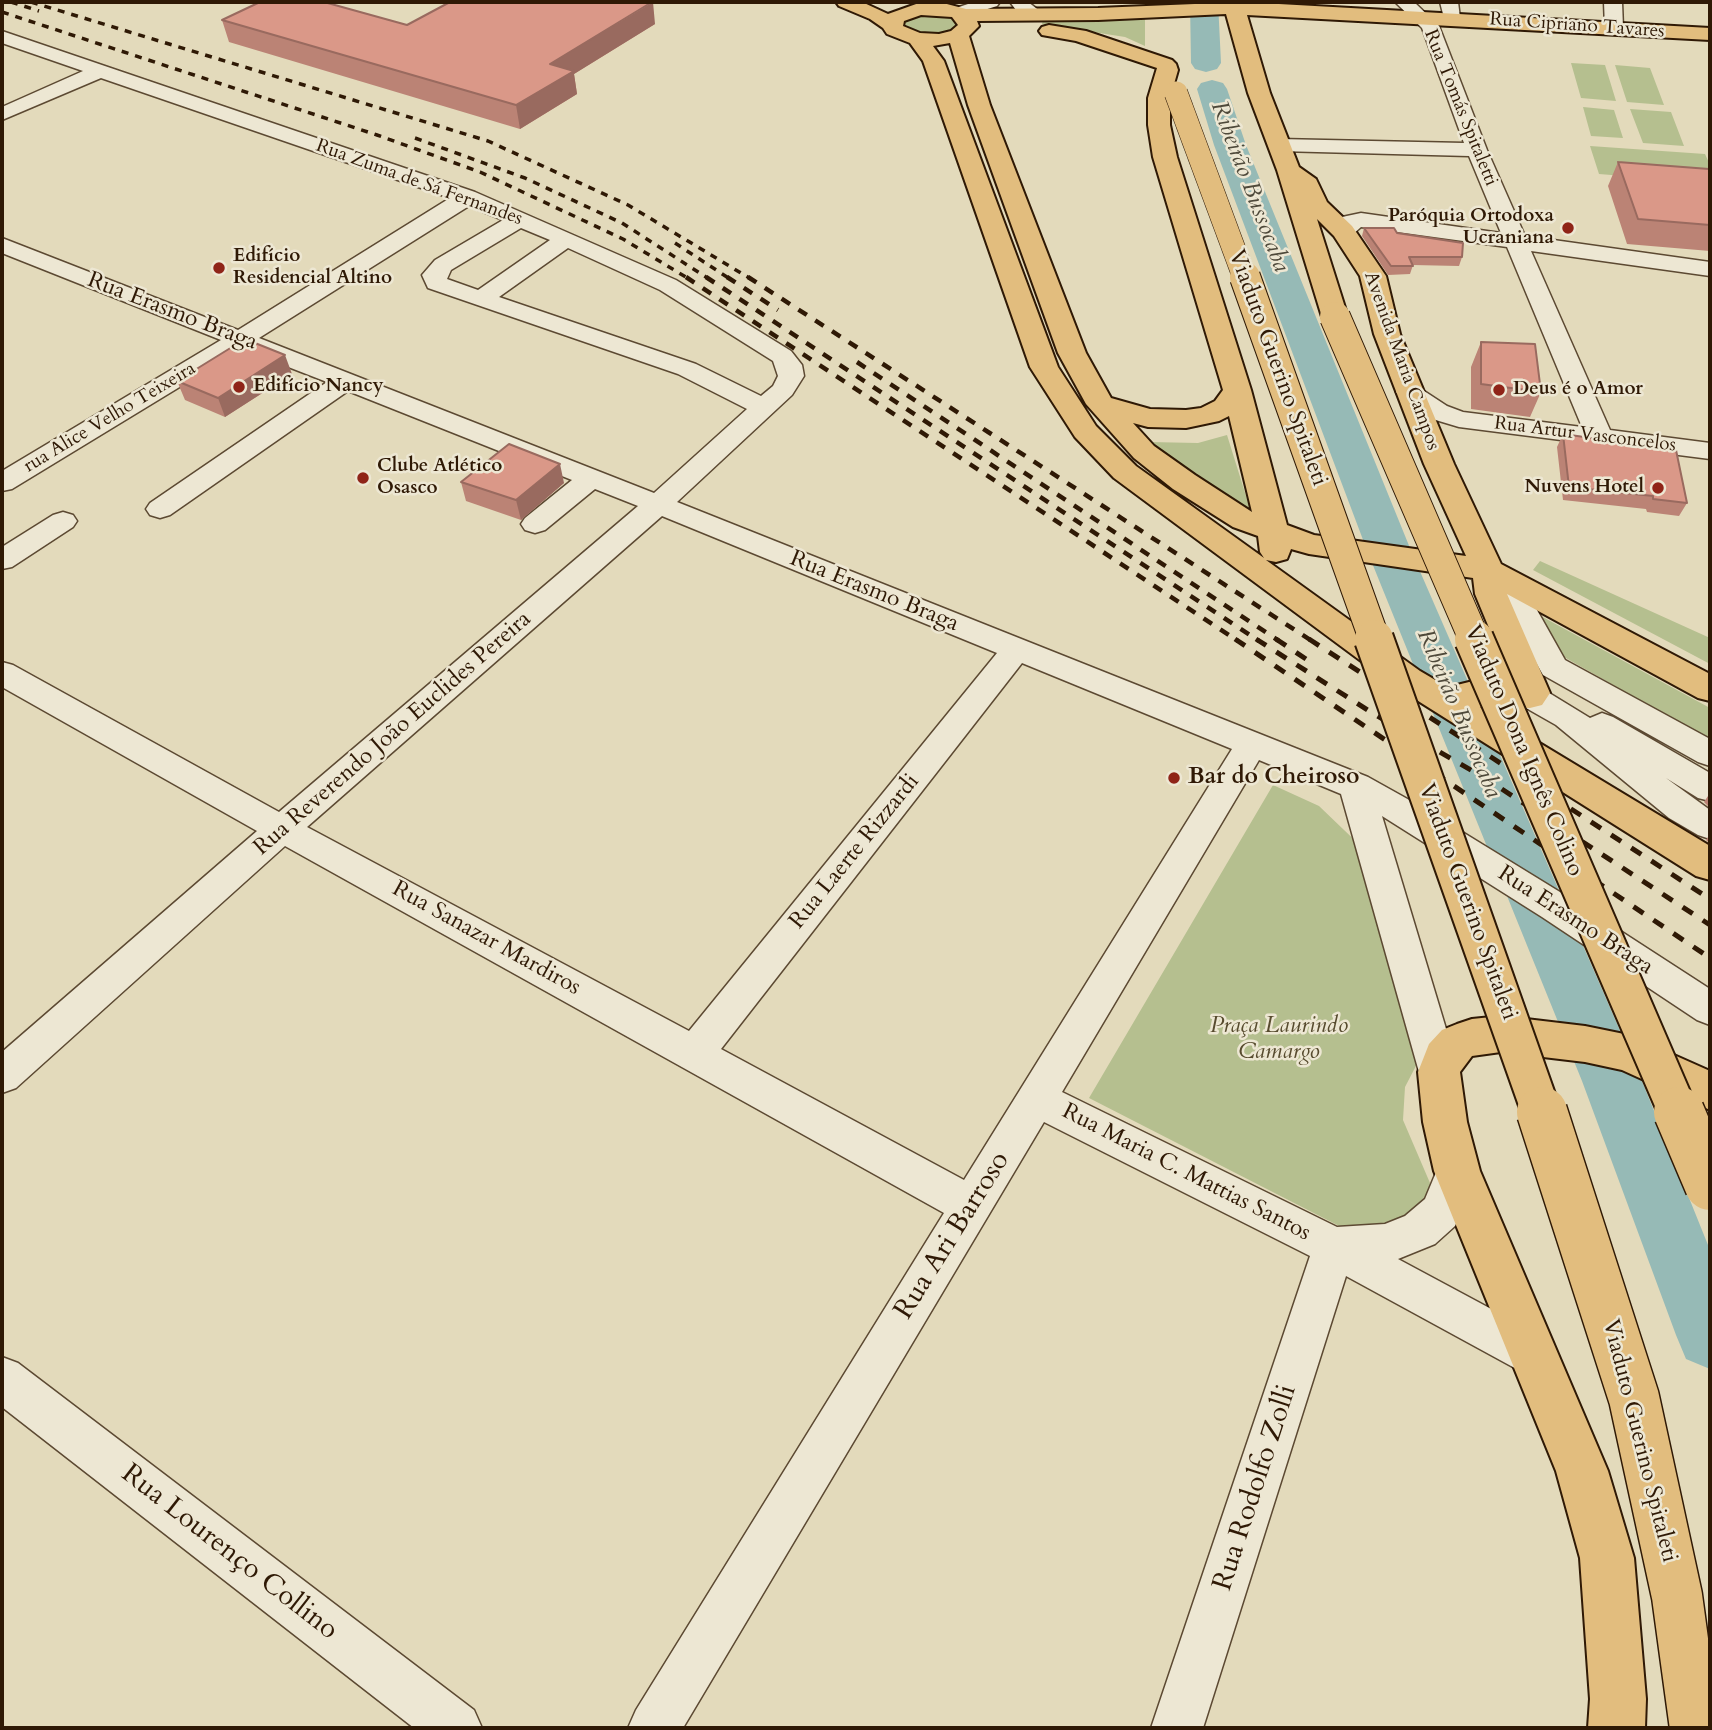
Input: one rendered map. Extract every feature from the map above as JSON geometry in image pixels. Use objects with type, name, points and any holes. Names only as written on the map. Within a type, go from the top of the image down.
[{"type":"main road","points":[[846,2],[877,15],[900,34],[917,39],[939,40],[961,18]]},
{"type":"main road","points":[[892,25],[895,17],[910,5],[1017,30],[1065,33],[1169,75]]},
{"type":"main road","name":"Avenida Maria Campos","points":[[1230,6],[1259,93],[1289,170],[1334,313]]},
{"type":"main road","points":[[1160,7],[1169,75],[1159,97],[1159,125],[1165,157],[1237,390],[1273,532],[1281,584]]},
{"type":"main road","name":"Rua Cipriano Tavares","points":[[961,18],[1160,7],[1410,9],[1450,10],[1614,28],[1710,34]]},
{"type":"main road","points":[[961,18],[979,105],[1072,353],[1100,404],[1144,452],[1184,482],[1244,520],[1309,544],[1488,570],[1710,689]]},
{"type":"main road","points":[[917,39],[933,61],[1044,367],[1085,431],[1125,472],[1446,699],[1710,865]]},
{"type":"main road","name":"Viaduto Guerino Spitaleti","points":[[1169,75],[1275,360],[1554,1147],[1592,1264],[1634,1398],[1675,1582],[1695,1728]]},
{"type":"main road","name":"Avenida Maria Campos","points":[[1289,170],[1308,184],[1316,205],[1343,232],[1373,276],[1387,334],[1409,391],[1488,570],[1491,594],[1538,701]]},
{"type":"main road","points":[[1334,313],[1360,256]]},
{"type":"main road","name":"Viaduto Dona Ignês Colino","points":[[1334,313],[1710,1185]]},
{"type":"main road","points":[[1100,404],[1148,418],[1186,419],[1209,415],[1225,407],[1237,390]]},
{"type":"main road","points":[[1281,584],[1297,570],[1311,564],[1386,557]]},
{"type":"main road","points":[[1446,699],[1538,701]]},
{"type":"main road","points":[[1617,1728],[1618,1699],[1607,1558],[1582,1471],[1457,1171],[1445,1122],[1438,1072],[1444,1057],[1457,1044],[1472,1037],[1501,1034],[1603,1048],[1710,1091]]},
{"type":"street","points":[[961,18],[991,2]]},
{"type":"street","points":[[1019,2],[1025,10],[1036,15]]},
{"type":"street","points":[[1613,2],[1614,28]]},
{"type":"street","name":"Rua Tomás Spitaletti","points":[[1410,9],[1430,26],[1477,150],[1600,438]]},
{"type":"street","name":"Rua Zuma de Sá Fernandes","points":[[2,37],[102,69],[467,197],[668,285],[782,356],[789,365],[791,376],[773,399]]},
{"type":"street","points":[[2,114],[102,69]]},
{"type":"street","points":[[1279,145],[1477,150]]},
{"type":"street","name":"rua Alice Velho Teixeira","points":[[2,483],[242,338],[467,197]]},
{"type":"street","points":[[520,219],[443,265],[434,275],[436,283],[773,399]]},
{"type":"street","points":[[1343,232],[1350,222],[1361,220],[1710,269]]},
{"type":"street","points":[[482,298],[566,239]]},
{"type":"street","name":"Rua Erasmo Braga","points":[[2,245],[658,504],[1356,786],[1408,815],[1555,907],[1710,1009]]},
{"type":"street","points":[[160,509],[344,382]]},
{"type":"street","name":"Rua Artur Vasconcelos","points":[[1409,391],[1438,412],[1459,419],[1710,452]]},
{"type":"street","name":"Rua Reverendo João Euclides Pereira","points":[[2,1076],[658,504],[773,399]]},
{"type":"street","points":[[1430,442],[1443,425],[1459,419]]},
{"type":"street","points":[[535,524],[592,478]]},
{"type":"street","points":[[2,560],[63,520]]},
{"type":"street","points":[[1488,570],[1517,601],[1554,667],[1710,754]]},
{"type":"street","name":"Rua Laerte Rizzardi","points":[[694,1054],[1016,650]]},
{"type":"street","name":"Rua Sanazar Mardiros","points":[[2,673],[282,830],[408,896],[970,1205]]},
{"type":"street","points":[[1538,701],[1580,712],[1710,789]]},
{"type":"street","points":[[1538,701],[1581,728],[1681,809],[1710,826]]},
{"type":"street","name":"Rua Ari Barroso","points":[[654,1728],[1253,743]]},
{"type":"street","points":[[1356,786],[1438,1072]]},
{"type":"street","name":"Rua Maria C. Mattias Santos","points":[[1038,1099],[1334,1247],[1533,1356]]},
{"type":"street","name":"Rua Maria C. Mattias Santos","points":[[1334,1247],[1385,1244],[1420,1230],[1440,1212],[1457,1171]]},
{"type":"street","name":"Rua Rodolfo Zolli","points":[[1177,1728],[1334,1247]]},
{"type":"street","name":"Rua Lourenço Collino","points":[[2,1378],[456,1728]]},
{"type":"green space","points":[[918,13],[946,15],[953,18],[958,25],[944,35],[908,33],[900,22]]},
{"type":"green space","points":[[1145,16],[1145,46],[1125,37],[1042,24],[1043,19]]},
{"type":"green space","points":[[1571,63],[1605,65],[1616,101],[1581,98]]},
{"type":"green space","points":[[1615,65],[1650,68],[1664,105],[1627,102]]},
{"type":"green space","points":[[1583,107],[1614,110],[1623,138],[1591,136]]},
{"type":"green space","points":[[1630,109],[1671,112],[1684,146],[1643,143]]},
{"type":"green space","points":[[1590,146],[1705,154],[1710,165],[1710,183],[1599,174]]},
{"type":"green space","points":[[1227,435],[1251,512],[1231,503],[1149,442],[1198,443]]},
{"type":"green space","points":[[1540,561],[1710,638],[1710,664],[1533,570]]},
{"type":"green space","points":[[1539,615],[1710,708],[1710,740],[1564,657],[1545,633]]},
{"type":"green space","name":"Praça Laurindo Camargo","points":[[1273,785],[1319,806],[1368,853],[1418,1062],[1405,1087],[1403,1120],[1430,1183],[1428,1198],[1388,1230],[1347,1230],[1089,1098]]},
{"type":"building","points":[[260,2],[324,2],[407,25],[450,2],[652,2],[550,64],[574,71],[516,105],[222,20]]},
{"type":"building","points":[[1618,162],[1709,169],[1710,225],[1638,219]]},
{"type":"building","points":[[1364,228],[1394,228],[1397,233],[1463,243],[1462,257],[1409,257],[1413,266],[1391,266]]},
{"type":"building","points":[[245,339],[285,355],[218,398],[177,381]]},
{"type":"building","points":[[1481,342],[1535,344],[1541,392],[1481,384]]},
{"type":"building","points":[[1563,434],[1676,450],[1687,503],[1653,499],[1653,496],[1569,487]]},
{"type":"building","points":[[509,444],[560,464],[516,500],[461,482]]},
{"type":"waterway","name":"Ribeirão Bussocaba","points":[[1204,2],[1206,63]]},
{"type":"waterway","name":"Ribeirão Bussocaba","points":[[1212,89],[1230,145],[1390,553],[1612,1081],[1710,1335]]},
{"type":"railway","points":[[11,2],[39,11]]},
{"type":"railway","points":[[31,2],[488,141],[628,205],[751,279]]},
{"type":"railway","points":[[2,12],[377,135],[480,172],[623,239],[689,279]]},
{"type":"railway","points":[[415,138],[525,178],[622,223],[709,279]]},
{"type":"railway","points":[[675,243],[730,279]]},
{"type":"railway","points":[[686,277],[1237,640]]},
{"type":"railway","points":[[706,277],[1259,641]]},
{"type":"railway","points":[[727,277],[778,310]]},
{"type":"railway","points":[[748,277],[1312,641]]},
{"type":"railway","points":[[857,362],[1279,641]]},
{"type":"railway","points":[[1256,639],[1374,714],[1488,780],[1710,925]]},
{"type":"railway","points":[[1309,639],[1710,899]]},
{"type":"railway","points":[[1237,640],[1710,958]]},
{"type":"railway","points":[[1279,641],[1312,663]]},
{"type":"place","name":"Paróquia Ortodoxa Ucraniana","points":[[1568,228]]},
{"type":"place","name":"Edifício Residencial Altino","points":[[219,268]]},
{"type":"place","name":"Edifício Nancy","points":[[239,387]]},
{"type":"place","name":"Deus é o Amor","points":[[1499,390]]},
{"type":"place","name":"Clube Atlético Osasco","points":[[363,478]]},
{"type":"place","name":"Nuvens Hotel","points":[[1658,488]]},
{"type":"place","name":"Bar do Cheiroso","points":[[1174,778]]}]
